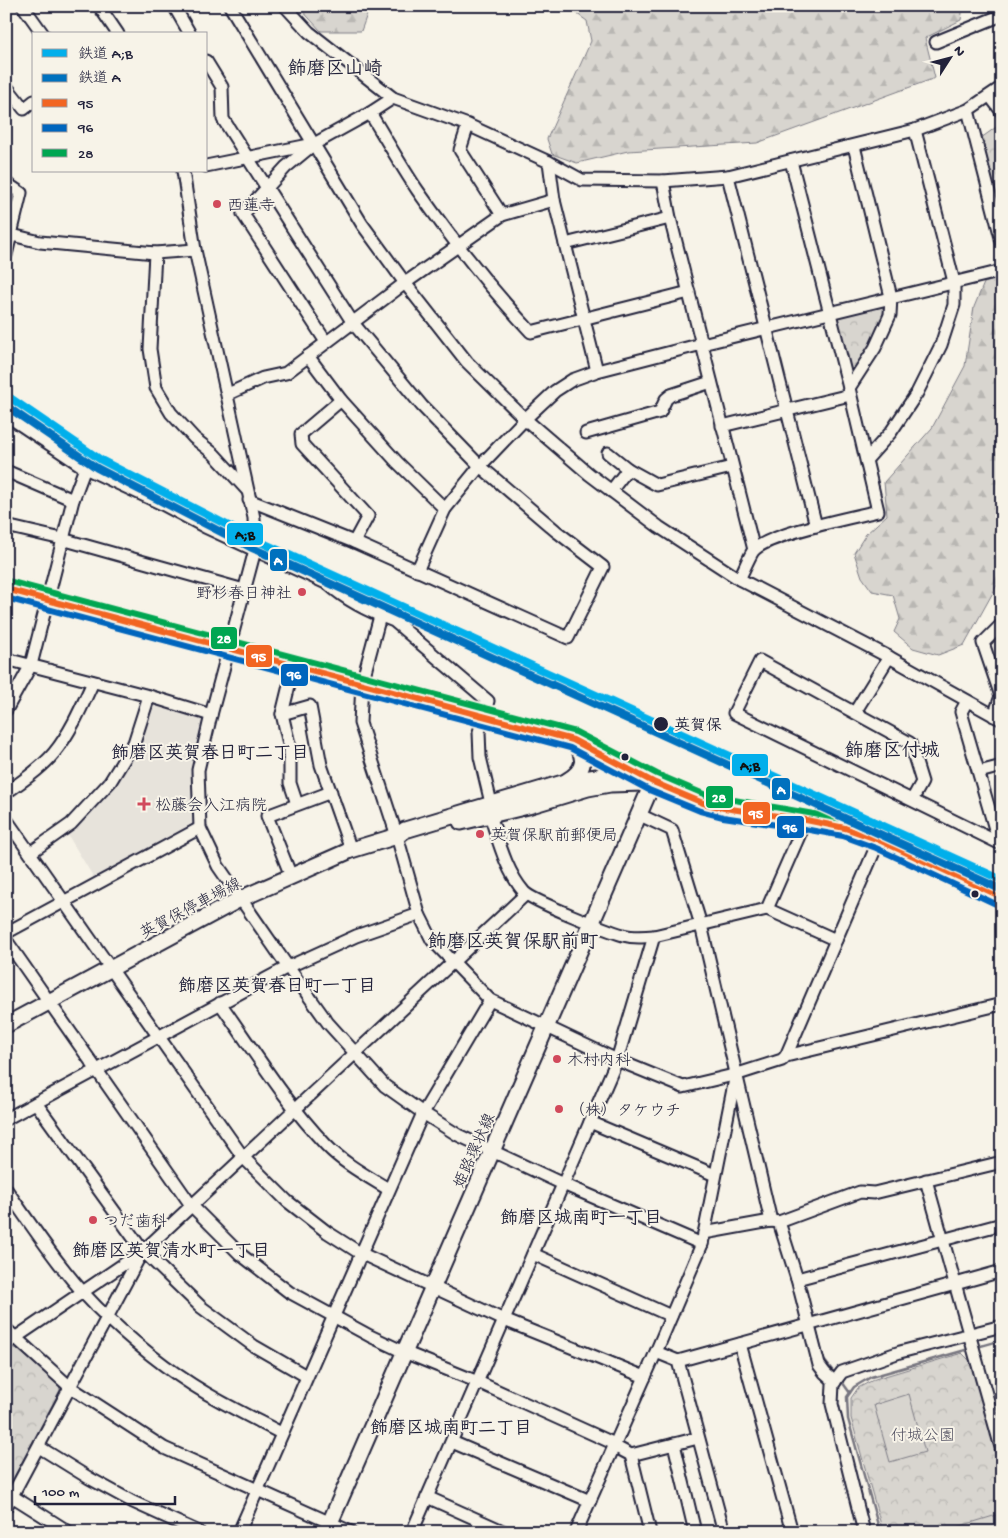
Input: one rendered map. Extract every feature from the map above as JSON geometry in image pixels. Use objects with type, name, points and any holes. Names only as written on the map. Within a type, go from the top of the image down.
[{"type":"main road","points":[[6,589],[573,740],[647,778],[703,803],[845,828],[879,840],[1002,897]]},
{"type":"main road","points":[[566,782],[578,774],[582,768],[582,756],[573,740]]},
{"type":"main road","name":"英賀保停車場線","points":[[491,809],[566,782],[621,773],[647,778]]},
{"type":"main road","name":"英賀保停車場線","points":[[6,1025],[240,899],[351,850],[397,836],[405,830],[491,809],[588,788],[647,778]]},
{"type":"main road","name":"姫路環状線","points":[[328,1527],[640,815],[647,778]]},
{"type":"street","points":[[22,6],[42,32]]},
{"type":"street","points":[[98,6],[117,32]]},
{"type":"street","points":[[174,6],[189,32]]},
{"type":"street","points":[[230,6],[362,224],[405,283],[467,362],[525,419],[588,474],[659,527],[740,579],[889,657],[998,718],[1001,696],[983,642],[1002,624]]},
{"type":"street","points":[[285,6],[309,32],[393,98],[468,124],[549,162],[582,180],[662,181],[728,176],[916,130],[968,110],[1002,87]]},
{"type":"street","points":[[294,6],[318,32],[385,84],[393,98]]},
{"type":"street","points":[[936,42],[1002,15]]},
{"type":"street","points":[[155,253],[150,349],[156,388],[171,413],[194,438],[214,454],[249,496],[568,638],[603,567],[556,531],[480,466],[422,406],[353,322],[266,188],[249,158],[222,119],[222,87],[208,64]]},
{"type":"street","points":[[6,86],[24,109],[32,103]]},
{"type":"street","points":[[990,96],[1002,112]]},
{"type":"street","points":[[326,342],[243,214],[286,167],[314,144],[393,98]]},
{"type":"street","points":[[968,110],[1002,242]]},
{"type":"street","points":[[370,113],[418,190],[457,246],[498,297],[531,332],[689,292]]},
{"type":"street","points":[[468,124],[460,150],[502,215]]},
{"type":"street","points":[[867,459],[891,432],[918,393],[940,345],[954,305],[954,282],[916,130]]},
{"type":"street","points":[[208,166],[314,144]]},
{"type":"street","points":[[722,426],[788,411],[850,391],[879,340],[890,315],[892,297],[854,146]]},
{"type":"street","points":[[740,579],[754,550],[767,540],[878,511],[867,459],[791,161]]},
{"type":"street","points":[[549,162],[554,200],[597,371]]},
{"type":"street","points":[[182,172],[195,250],[254,518],[255,550],[198,770],[200,828],[218,866],[328,1022],[385,1086],[458,1135],[563,1184],[703,1238],[775,1222],[860,1192],[874,1194],[1002,1162]]},
{"type":"street","points":[[728,176],[816,526]]},
{"type":"street","points":[[662,181],[754,550]]},
{"type":"street","points":[[6,183],[21,193],[6,255]]},
{"type":"street","points":[[228,394],[263,378],[286,373],[405,283],[502,215],[554,200]]},
{"type":"street","points":[[565,244],[670,218]]},
{"type":"street","points":[[12,234],[40,242],[155,253],[195,250]]},
{"type":"street","points":[[417,571],[444,509],[480,466],[525,419],[555,391],[572,380],[597,371],[702,344],[1002,271]]},
{"type":"street","points":[[308,356],[341,400],[397,462],[444,509]]},
{"type":"street","points":[[586,433],[660,412],[666,399],[671,395],[711,382]]},
{"type":"street","points":[[341,400],[301,434],[302,444],[368,516],[354,542]]},
{"type":"street","points":[[6,415],[85,468],[160,503],[205,527],[328,584],[343,598],[394,621],[488,701],[479,732],[480,757],[491,809],[507,867],[526,894],[591,924],[624,935],[654,936],[767,909],[836,940]]},
{"type":"street","points":[[608,453],[628,469],[657,485],[732,467]]},
{"type":"street","points":[[6,710],[31,665],[62,539],[73,500],[85,468]]},
{"type":"street","points":[[610,491],[628,469]]},
{"type":"street","points":[[6,471],[73,500]]},
{"type":"street","points":[[6,526],[62,539],[244,590]]},
{"type":"street","points":[[380,616],[362,683],[360,723],[397,836],[419,914],[432,940],[490,1000],[617,1060],[683,1087],[782,1060],[786,1056],[879,840]]},
{"type":"street","points":[[855,712],[889,657]]},
{"type":"street","points":[[6,659],[211,714]]},
{"type":"street","points":[[912,800],[922,782],[910,742],[760,661],[734,713],[1000,844]]},
{"type":"street","points":[[294,665],[282,714],[290,748],[290,784],[297,804]]},
{"type":"street","points":[[6,793],[53,754],[76,718],[93,682]]},
{"type":"street","points":[[30,853],[71,824],[110,782],[134,743],[149,696]]},
{"type":"street","points":[[967,701],[962,712],[1000,844]]},
{"type":"street","points":[[282,714],[310,706],[321,765],[351,850]]},
{"type":"street","points":[[979,772],[1002,766]]},
{"type":"street","points":[[291,876],[267,816],[331,792]]},
{"type":"street","points":[[640,815],[672,830],[701,925],[735,1074],[775,1222],[797,1279],[819,1365],[835,1382]]},
{"type":"street","points":[[6,819],[243,1157],[287,1201],[327,1232],[360,1254],[504,1320],[645,1377]]},
{"type":"street","points":[[767,909],[806,820]]},
{"type":"street","points":[[6,933],[200,828]]},
{"type":"street","points":[[10,1341],[143,1250],[526,894]]},
{"type":"street","points":[[6,1119],[288,967],[356,936],[419,914]]},
{"type":"street","points":[[412,1532],[617,1060],[654,936]]},
{"type":"street","points":[[6,940],[191,1205],[240,1254],[289,1292],[333,1316],[404,1352],[478,1382],[615,1445],[631,1455],[650,1532]]},
{"type":"street","points":[[238,1532],[423,1113],[490,1000]]},
{"type":"street","points":[[220,1003],[295,1109],[327,1146],[357,1170],[388,1189]]},
{"type":"street","points":[[786,1056],[1002,1004]]},
{"type":"street","points":[[576,1532],[656,1352],[703,1238],[735,1074]]},
{"type":"street","points":[[36,1102],[143,1250],[201,1307],[254,1346],[306,1376]]},
{"type":"street","points":[[590,1122],[715,1175]]},
{"type":"street","points":[[926,1180],[1002,1451]]},
{"type":"street","points":[[6,1189],[83,1292],[107,1318],[164,1366],[218,1401],[281,1433]]},
{"type":"street","points":[[797,1279],[1002,1224]]},
{"type":"street","points":[[6,1507],[143,1250]]},
{"type":"street","points":[[533,1254],[671,1316]]},
{"type":"street","points":[[656,1352],[678,1361],[1002,1271]]},
{"type":"street","points":[[864,1532],[832,1404],[833,1384],[842,1372],[882,1358],[1002,1326]]},
{"type":"street","points":[[6,1329],[10,1341],[70,1387],[164,1448],[257,1490],[328,1527],[352,1532]]},
{"type":"street","points":[[740,1344],[792,1532]]},
{"type":"street","points":[[678,1361],[724,1532]]},
{"type":"street","points":[[631,1455],[698,1438]]},
{"type":"street","points":[[452,1442],[590,1501]]},
{"type":"street","points":[[674,1444],[695,1532]]},
{"type":"street","points":[[39,1447],[89,1478],[133,1502],[199,1532]]},
{"type":"street","points":[[12,1496],[69,1532]]},
{"type":"street","points":[[427,1497],[505,1532]]},
{"type":"shaded area","name":"松藤会入江病院","points":[[153,703],[204,718],[194,758],[191,785],[194,822],[94,878],[66,832],[135,748]]},
{"type":"green space","points":[[298,6],[370,6],[361,31],[321,31]]},
{"type":"green space","points":[[566,6],[963,6],[961,20],[925,38],[935,78],[757,143],[628,151],[577,163],[552,154],[547,139],[591,41],[587,21]]},
{"type":"green space","points":[[1002,123],[1002,220],[981,138]]},
{"type":"green space","points":[[1002,278],[1002,576],[964,645],[938,655],[913,648],[894,632],[900,619],[893,595],[872,591],[862,577],[854,553],[866,534],[887,515],[884,482],[932,428],[965,366],[974,307],[984,283]]},
{"type":"green space","points":[[881,306],[884,310],[879,325],[861,364],[851,374],[835,322],[837,317]]},
{"type":"green space","points":[[16,1348],[59,1385],[60,1390],[6,1492],[6,1350]]},
{"type":"green space","name":"付城公園","points":[[962,1353],[972,1363],[1002,1474],[1002,1532],[883,1532],[851,1418],[851,1398],[858,1388],[875,1379]]},
{"type":"green space","points":[[909,1394],[925,1452],[890,1462],[874,1405]]},
{"type":"green space","points":[[1000,1514],[1002,1532],[941,1532]]},
{"type":"waterway","points":[[698,1268],[708,1243]]},
{"type":"waterway","points":[[815,1326],[824,1360],[836,1375]]},
{"type":"waterway","points":[[977,1347],[1002,1340]]},
{"type":"waterway","points":[[880,1532],[848,1419],[847,1397],[854,1387],[871,1377],[969,1349]]},
{"type":"waterway","points":[[840,1379],[850,1393]]},
{"type":"rail line","name":"A;B","points":[[6,395],[101,460],[254,539],[1002,880]]},
{"type":"rail line","name":"A","points":[[6,406],[97,468],[250,547],[998,888]]},
{"type":"transit line","name":"28","points":[[8,581],[576,732],[657,774],[706,795],[848,820],[883,832],[1002,887]]},
{"type":"transit line","name":"95","points":[[6,589],[573,740],[653,782],[703,803],[845,828],[879,840],[1002,897]]},
{"type":"transit line","name":"96","points":[[6,598],[570,748],[649,790],[700,811],[723,817],[843,836],[876,848],[998,905]]},
{"type":"place","name":"西蓮寺","points":[[217,204]]},
{"type":"place","name":"野杉春日神社","points":[[302,592]]},
{"type":"place","name":"英賀保","points":[[661,724]]},
{"type":"place","name":"松藤会入江病院","points":[[144,804]]},
{"type":"place","name":"英賀保駅前郵便局","points":[[480,834]]},
{"type":"place","name":"木村内科","points":[[557,1059]]},
{"type":"place","name":"（株）タケウチ","points":[[559,1109]]},
{"type":"place","name":"つだ歯科","points":[[93,1220]]},
{"type":"district","name":"飾磨区山崎","points":[[335,67]]},
{"type":"district","name":"飾磨区付城","points":[[892,749]]},
{"type":"district","name":"飾磨区英賀春日町二丁目","points":[[210,752]]},
{"type":"district","name":"飾磨区英賀保駅前町","points":[[513,940]]},
{"type":"district","name":"飾磨区英賀春日町一丁目","points":[[277,985]]},
{"type":"district","name":"飾磨区城南町一丁目","points":[[581,1217]]},
{"type":"district","name":"飾磨区英賀清水町一丁目","points":[[171,1250]]},
{"type":"district","name":"飾磨区城南町二丁目","points":[[451,1427]]}]
